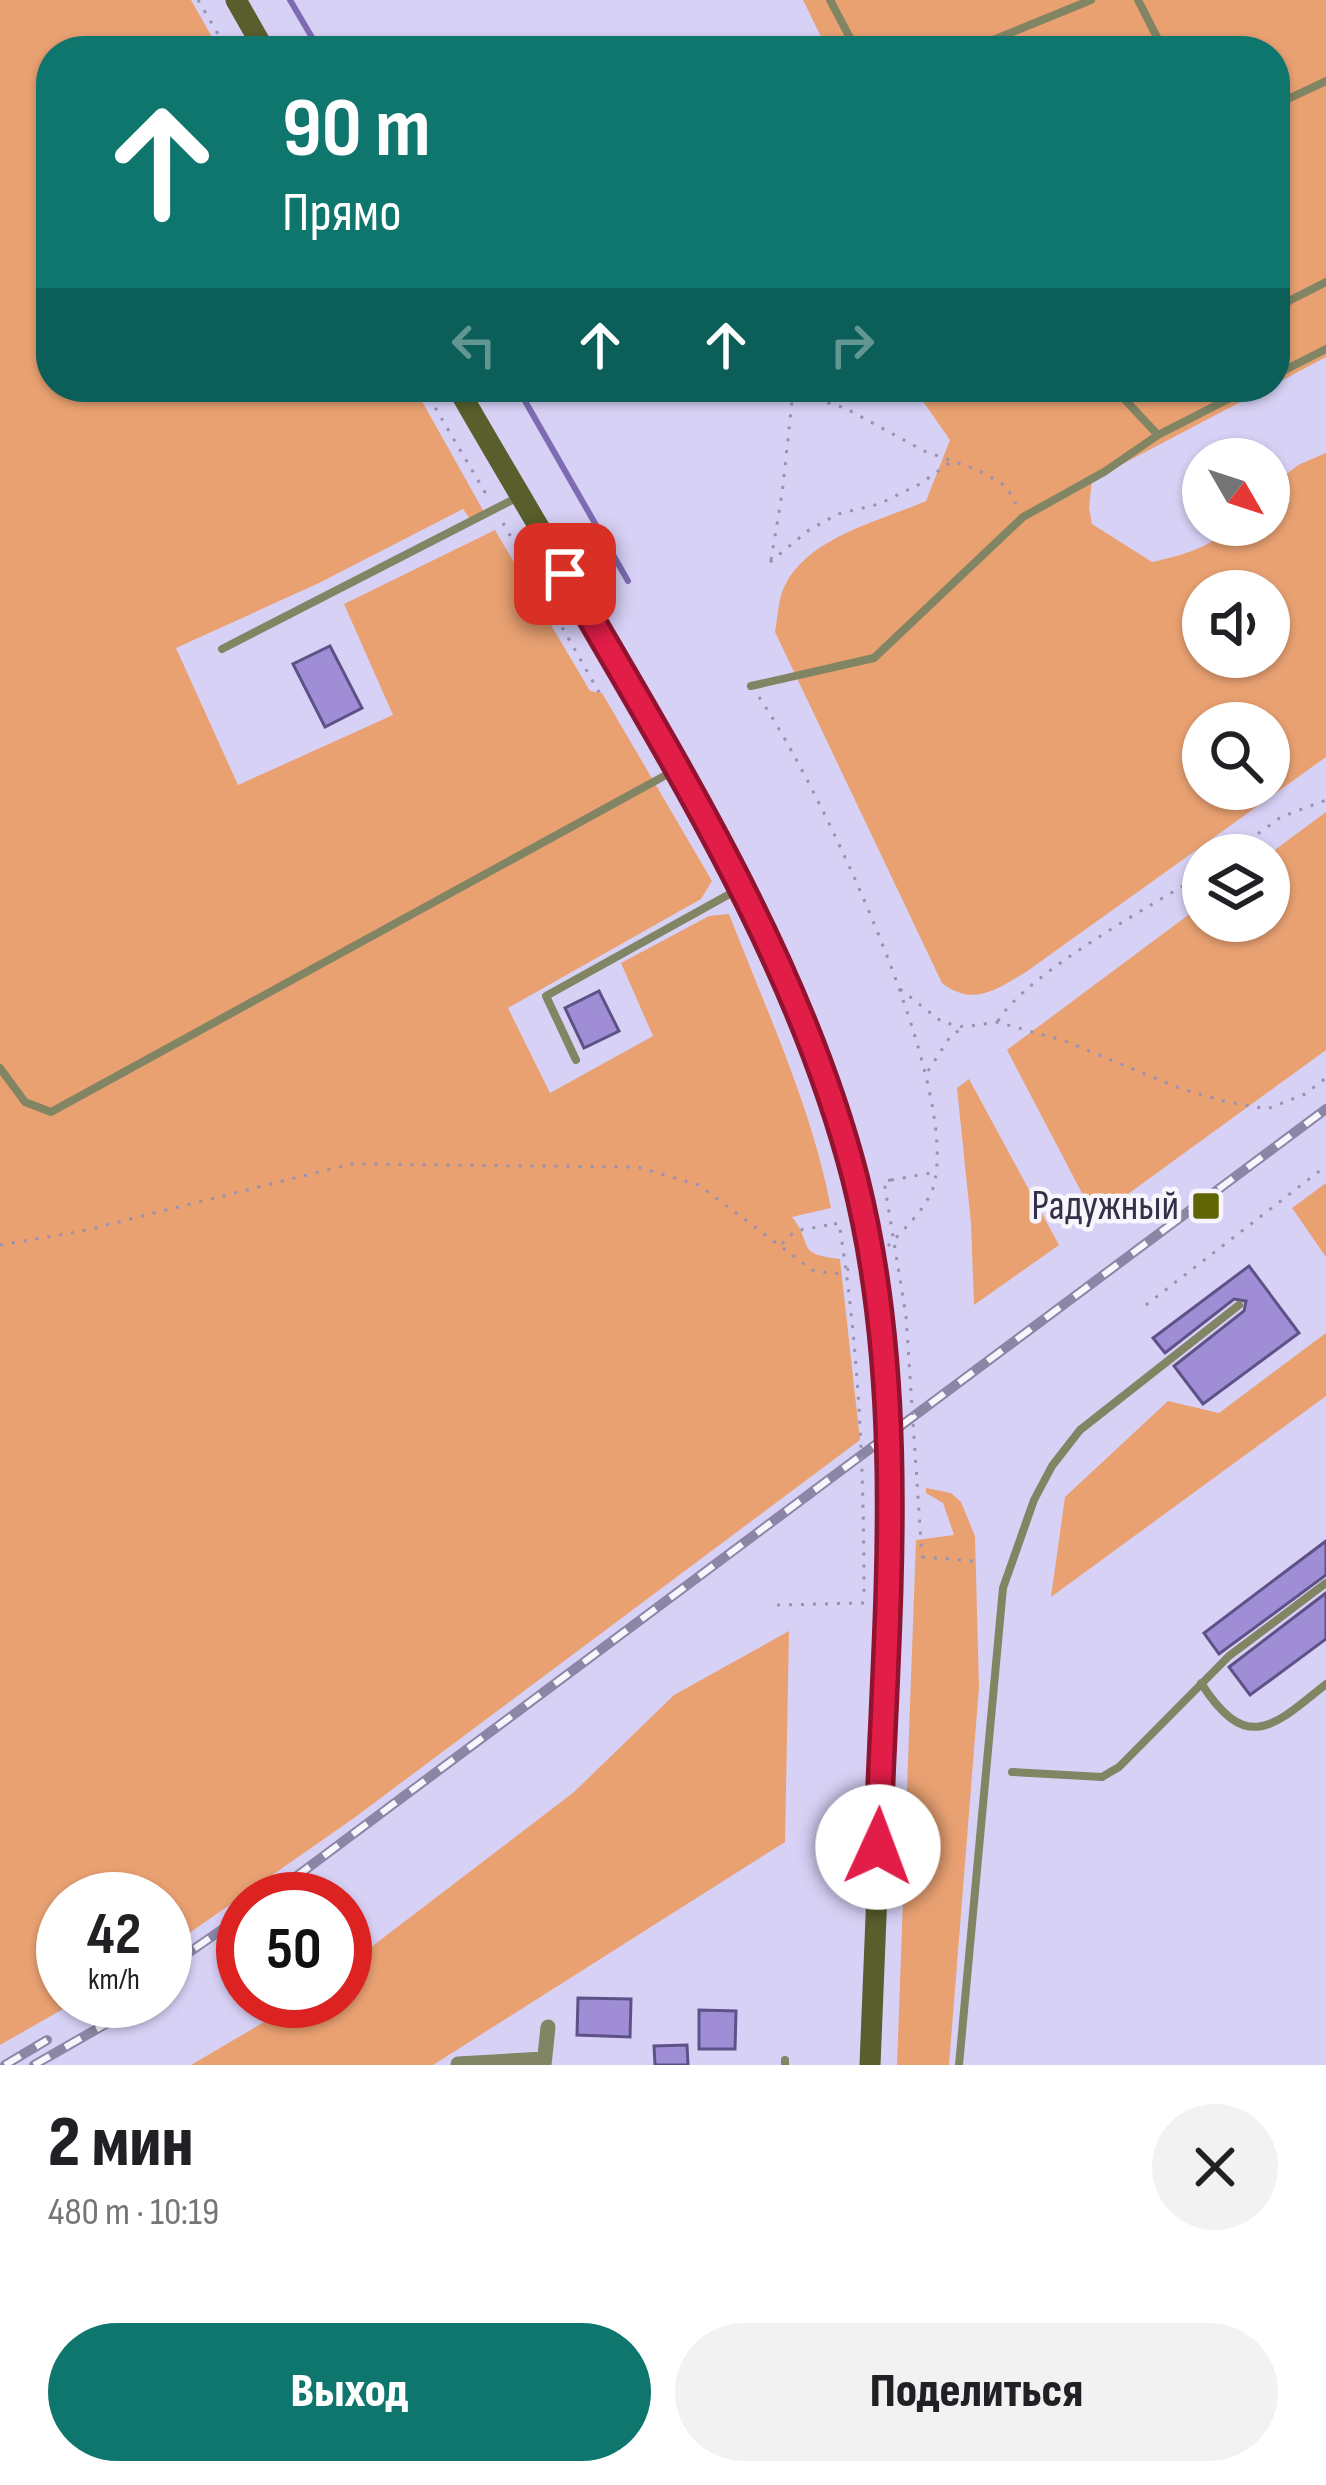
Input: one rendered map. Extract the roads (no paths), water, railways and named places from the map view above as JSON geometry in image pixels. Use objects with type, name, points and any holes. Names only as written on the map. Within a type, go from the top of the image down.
[{"type":"main road","points":[[236,0],[256,36]]},
{"type":"main road","points":[[467,402],[678,768],[740,888],[809,1041],[839,1123],[863,1216],[873,1272],[888,1439],[889,1596],[870,2065]]},
{"type":"street","points":[[458,2064],[544,2062],[548,2027]]},
{"type":"lane","points":[[830,0],[849,36]]},
{"type":"lane","points":[[1003,36],[1091,0]]},
{"type":"lane","points":[[1138,0],[1156,36]]},
{"type":"lane","points":[[1290,98],[1326,81]]},
{"type":"lane","points":[[1290,301],[1326,282]]},
{"type":"lane","points":[[1290,367],[1326,349]]},
{"type":"lane","points":[[1127,402],[1158,436]]},
{"type":"lane","points":[[751,686],[874,658],[1023,517],[1223,402]]},
{"type":"lane","points":[[222,649],[520,496]]},
{"type":"lane","points":[[0,1068],[25,1102],[51,1112],[678,768]]},
{"type":"lane","points":[[576,1060],[546,996],[740,888]]},
{"type":"lane","points":[[959,2065],[1003,1588],[1013,1550],[1052,1466],[1080,1430],[1239,1305]]},
{"type":"lane","points":[[1012,1772],[1102,1777],[1119,1767],[1228,1656],[1326,1583]]},
{"type":"lane","points":[[1201,1683],[1229,1718],[1262,1729],[1280,1722],[1326,1684]]},
{"type":"waterway","points":[[290,0],[311,36]]},
{"type":"waterway","points":[[526,402],[628,581]]},
{"type":"railway","points":[[302,1872],[1326,1109]]},
{"type":"railway","points":[[192,1950],[216,1934]]},
{"type":"railway","points":[[34,2065],[99,2028]]},
{"type":"railway","points":[[5,2065],[47,2040]]},
{"type":"place","name":"Радужный","points":[[1206,1206]]}]
